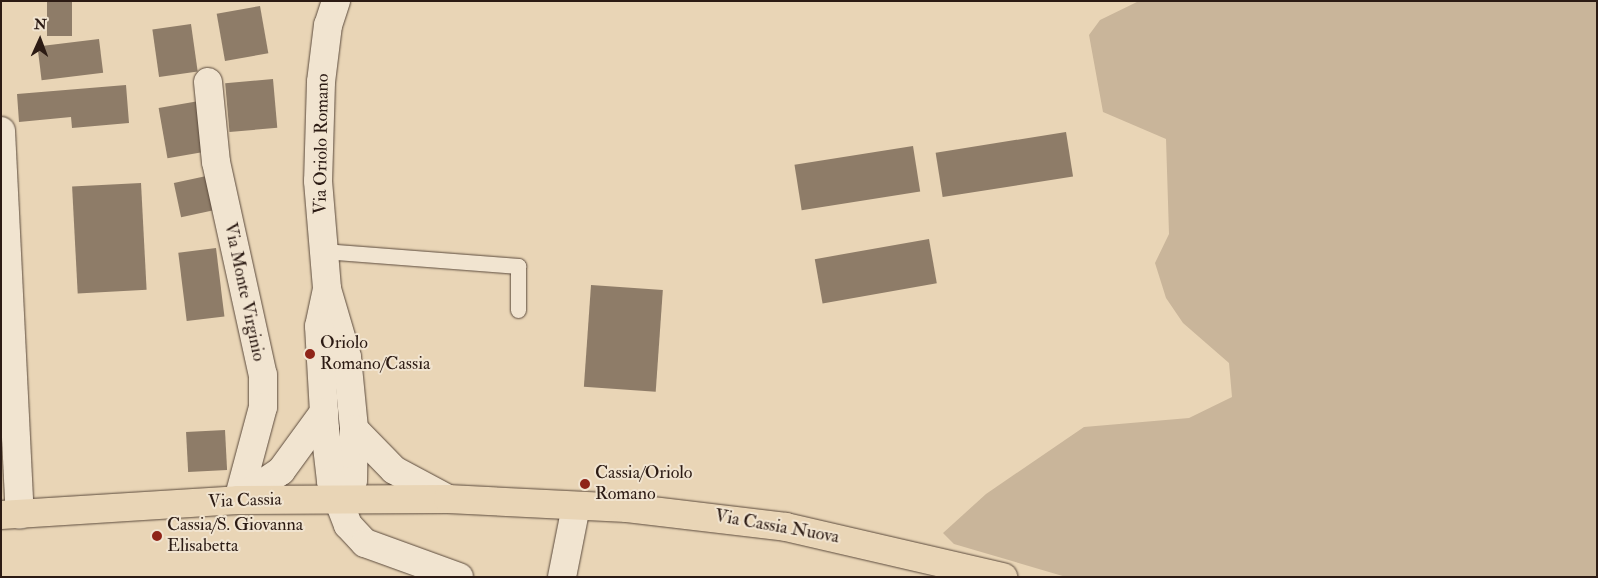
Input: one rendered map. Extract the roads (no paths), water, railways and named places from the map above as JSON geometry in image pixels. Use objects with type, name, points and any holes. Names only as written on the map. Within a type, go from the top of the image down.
[{"type":"main road","name":"Via Cassia Nuova","points":[[338,500],[448,499],[576,506],[734,518],[878,546],[1003,577]]},
{"type":"main road","name":"Via Cassia","points":[[10,515],[238,500],[338,500]]},
{"type":"street","name":"Via Oriolo Romano","points":[[336,1],[328,25],[318,132],[323,251],[327,289],[347,357],[354,429],[353,480],[338,500]]},
{"type":"street","name":"Via Monte Virginio","points":[[208,82],[216,162],[263,375],[263,407],[238,500]]},
{"type":"street","points":[[1,131],[10,515]]},
{"type":"street","name":"Via Oriolo Romano","points":[[327,289],[319,326],[328,466],[338,500]]},
{"type":"street","points":[[238,500],[281,471],[324,412]]},
{"type":"street","points":[[354,429],[394,470],[448,499]]},
{"type":"street","points":[[338,500],[360,539],[459,577]]},
{"type":"street","points":[[562,577],[576,506]]},
{"type":"lane","points":[[323,251],[518,266],[518,310]]},
{"type":"place","name":"Oriolo Romano/Cassia","points":[[310,354]]},
{"type":"place","name":"Cassia/Oriolo Romano","points":[[585,484]]},
{"type":"place","name":"Cassia/S. Giovanna Elisabetta","points":[[157,536]]}]
